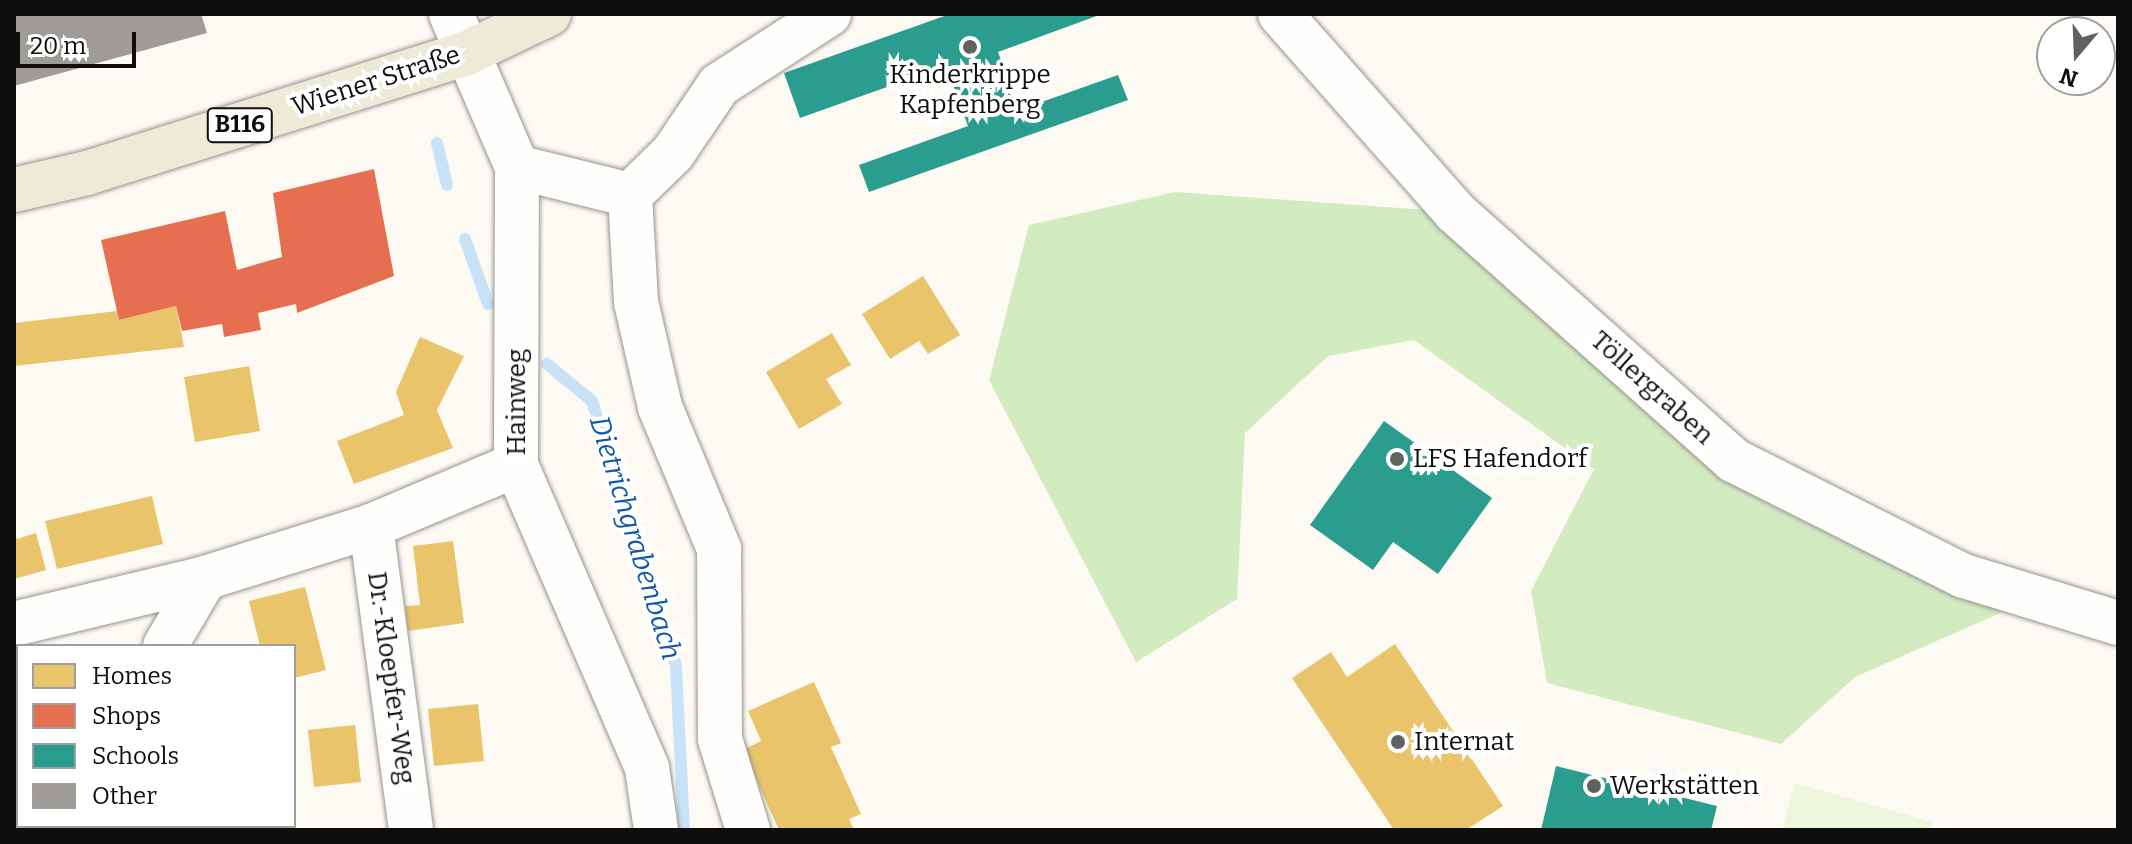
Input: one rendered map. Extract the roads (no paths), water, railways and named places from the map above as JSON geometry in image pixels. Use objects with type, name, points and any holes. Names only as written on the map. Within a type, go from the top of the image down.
[{"type":"main road","name":"Wiener Straße","points":[[14,190],[87,173],[458,34],[549,14]]},
{"type":"street","points":[[748,830],[720,739],[719,549],[660,407],[636,302],[630,195],[673,153],[719,85],[829,14]]},
{"type":"street","name":"Töllergraben","points":[[1280,14],[1455,212],[1733,460],[1964,576],[2118,623]]},
{"type":"street","name":"Hainweg","points":[[458,34],[517,167],[516,465],[647,768],[656,830]]},
{"type":"street","points":[[517,167],[630,195]]},
{"type":"street","points":[[14,624],[205,578],[371,526],[516,465]]},
{"type":"street","name":"Dr.-Kloepfer-Weg","points":[[371,526],[411,830]]},
{"type":"street","points":[[166,644],[205,578]]},
{"type":"waterway","name":"Dietrichgrabenbach","points":[[437,143],[447,185]]},
{"type":"waterway","name":"Dietrichgrabenbach","points":[[465,239],[488,304]]},
{"type":"waterway","name":"Dietrichgrabenbach","points":[[547,364],[592,401],[676,666],[684,830]]},
{"type":"place","name":"Kinderkrippe Kapfenberg","points":[[970,47]]},
{"type":"place","name":"LFS Hafendorf","points":[[1397,459]]},
{"type":"place","name":"Internat","points":[[1398,742]]},
{"type":"place","name":"Werkstätten","points":[[1594,786]]}]
